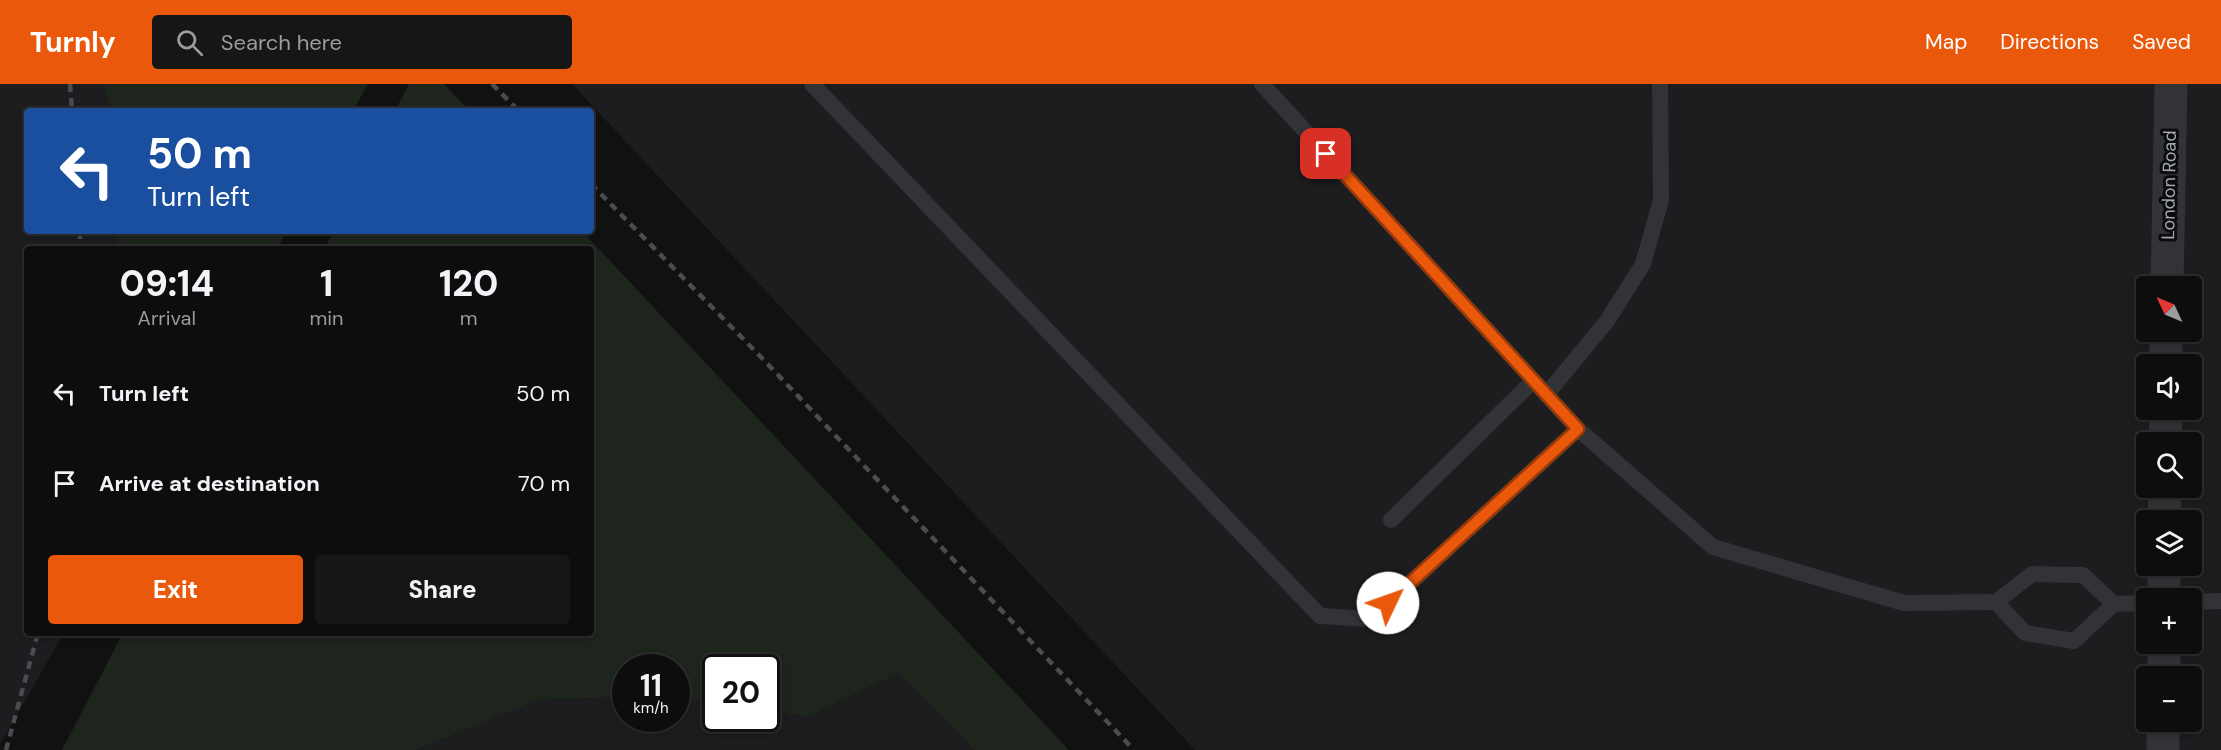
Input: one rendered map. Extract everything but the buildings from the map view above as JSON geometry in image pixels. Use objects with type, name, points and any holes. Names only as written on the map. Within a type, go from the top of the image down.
[{"type":"street","name":"London Road","points":[[2167,276],[2171,84]]},
{"type":"street","points":[[2163,732],[2163,750]]},
{"type":"lane","points":[[812,84],[1320,616],[1371,619],[1578,429]]},
{"type":"lane","points":[[1262,84],[1578,429],[1713,547],[1904,603],[1996,602],[2032,574],[2083,575],[2114,604]]},
{"type":"lane","points":[[1546,395],[1607,321],[1643,264],[1661,200],[1660,84]]},
{"type":"lane","points":[[1391,520],[1533,381]]},
{"type":"lane","points":[[2202,602],[2221,601]]},
{"type":"lane","points":[[1996,602],[2025,633],[2074,640],[2114,604],[2136,603]]},
{"type":"shaded area","points":[[0,84],[104,84],[109,108],[24,108],[24,234],[118,234],[118,246],[24,246],[24,636],[62,636],[0,744]]},
{"type":"shaded area","points":[[104,84],[368,84],[355,108],[109,108]]},
{"type":"shaded area","points":[[409,84],[444,84],[467,108],[397,108]]},
{"type":"shaded area","points":[[572,84],[2221,84],[2221,750],[1195,750]]},
{"type":"shaded area","points":[[118,234],[285,234],[279,246],[118,246]]},
{"type":"shaded area","points":[[332,234],[585,234],[1069,750],[974,750],[899,673],[807,717],[780,712],[780,654],[702,654],[702,701],[690,699],[690,654],[612,654],[612,697],[538,700],[416,750],[62,750],[121,636],[594,636],[594,246],[326,246]]},
{"type":"shaded area","points":[[899,673],[974,750],[416,750],[538,700],[612,697],[612,732],[690,732],[690,699],[702,701],[702,732],[780,732],[780,712],[807,717]]},
{"type":"railway","points":[[70,84],[72,108]]},
{"type":"railway","points":[[492,84],[516,108]]},
{"type":"railway","points":[[594,187],[759,355],[1134,750]]},
{"type":"railway","points":[[80,234],[80,246]]},
{"type":"railway","points":[[6,750],[37,636]]},
{"type":"route","points":[[1326,154],[1578,429],[1388,603]]}]
